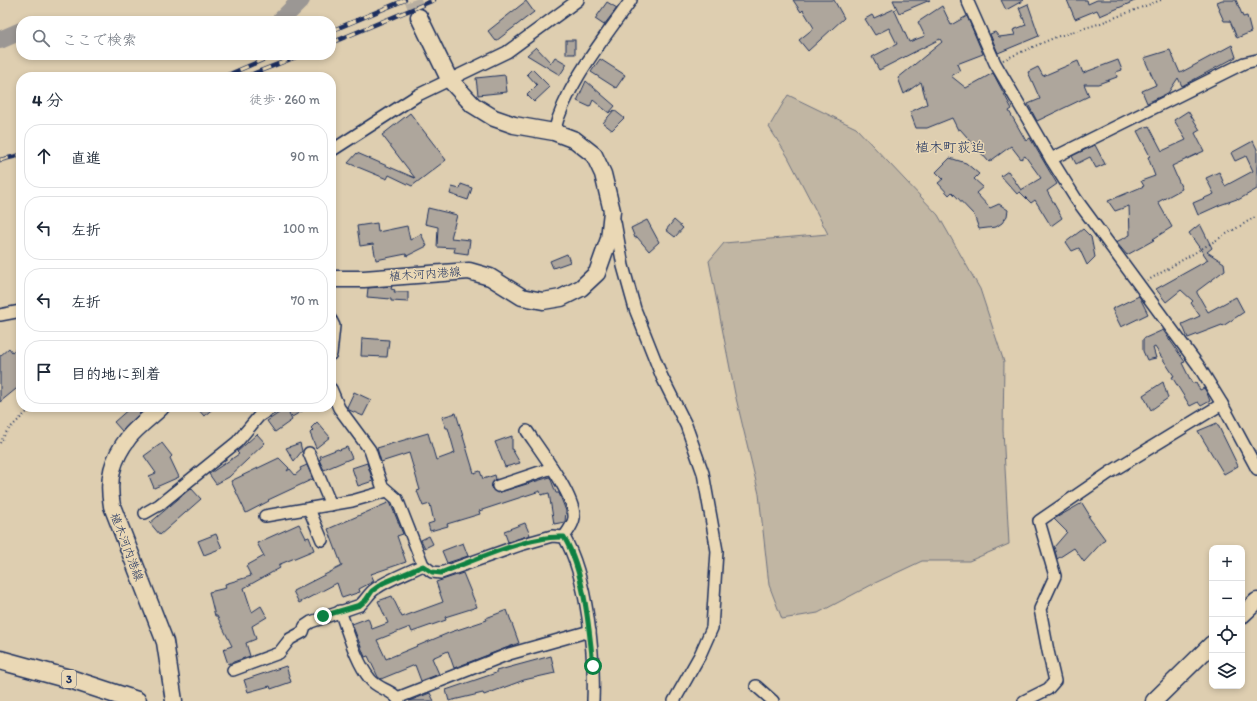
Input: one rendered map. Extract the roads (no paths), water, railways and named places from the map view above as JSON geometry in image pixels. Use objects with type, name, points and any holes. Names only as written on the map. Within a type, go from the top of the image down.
[{"type":"highway","name":"3","points":[[0,660],[73,680],[137,701]]},
{"type":"main road","name":"植木河内港線","points":[[336,279],[364,279],[469,271],[490,277],[522,297],[543,301],[561,298],[581,288],[597,273],[609,239],[612,211],[603,174],[594,155],[575,140],[554,132],[514,125],[494,118],[473,105],[448,79],[419,17]]},
{"type":"main road","name":"植木河内港線","points":[[155,412],[129,436],[114,462],[110,473],[109,491],[112,506],[165,642],[174,701]]},
{"type":"main road","points":[[1245,613],[1257,601]]},
{"type":"main road","points":[[1154,701],[1209,647]]},
{"type":"street","points":[[336,148],[394,109],[448,79],[507,52],[578,0]]},
{"type":"street","points":[[554,132],[558,114],[571,90],[631,0]]},
{"type":"street","points":[[967,0],[995,63],[1051,159],[1076,199],[1198,366],[1222,404],[1257,469]]},
{"type":"street","points":[[1051,159],[1244,63],[1257,60]]},
{"type":"street","points":[[612,211],[623,266],[635,309],[662,377],[686,425],[703,473],[717,551],[712,628],[700,655],[674,701]]},
{"type":"street","points":[[0,315],[16,312]]},
{"type":"street","points":[[336,401],[339,408],[370,450],[382,486],[397,499],[423,566],[432,572],[441,573],[520,545],[552,536],[564,537]]},
{"type":"street","points":[[1024,701],[1048,689],[1055,681],[1040,609],[1054,576],[1039,521],[1109,473],[1222,404]]},
{"type":"street","points":[[145,513],[164,502],[237,442],[259,416],[265,412]]},
{"type":"street","points":[[527,431],[552,468],[567,494],[572,507],[574,518],[570,529],[564,537]]},
{"type":"street","points":[[310,453],[331,505]]},
{"type":"street","points":[[498,486],[552,468]]},
{"type":"street","points":[[265,516],[331,505],[387,491]]},
{"type":"street","points":[[309,508],[322,540]]},
{"type":"street","points":[[564,537],[570,547],[576,568],[590,631],[593,666],[593,701]]},
{"type":"street","points":[[233,670],[279,653],[290,639],[302,632],[305,626],[311,622],[360,605],[366,600],[372,591],[383,583],[423,566]]},
{"type":"street","points":[[340,611],[360,660],[371,680],[398,699],[509,654],[590,631]]},
{"type":"street","points":[[756,686],[773,701]]},
{"type":"waterway","points":[[285,16],[301,0]]},
{"type":"waterway","points":[[0,40],[16,33]]},
{"type":"tunnel","points":[[413,0],[419,17]]},
{"type":"railway","points":[[336,29],[405,0]]},
{"type":"railway","points":[[336,41],[434,0]]},
{"type":"railway","points":[[235,72],[262,60]]},
{"type":"railway","points":[[258,72],[288,60]]},
{"type":"railway","points":[[0,160],[16,156]]},
{"type":"district","name":"植木町荻迫","points":[[950,147]]}]
